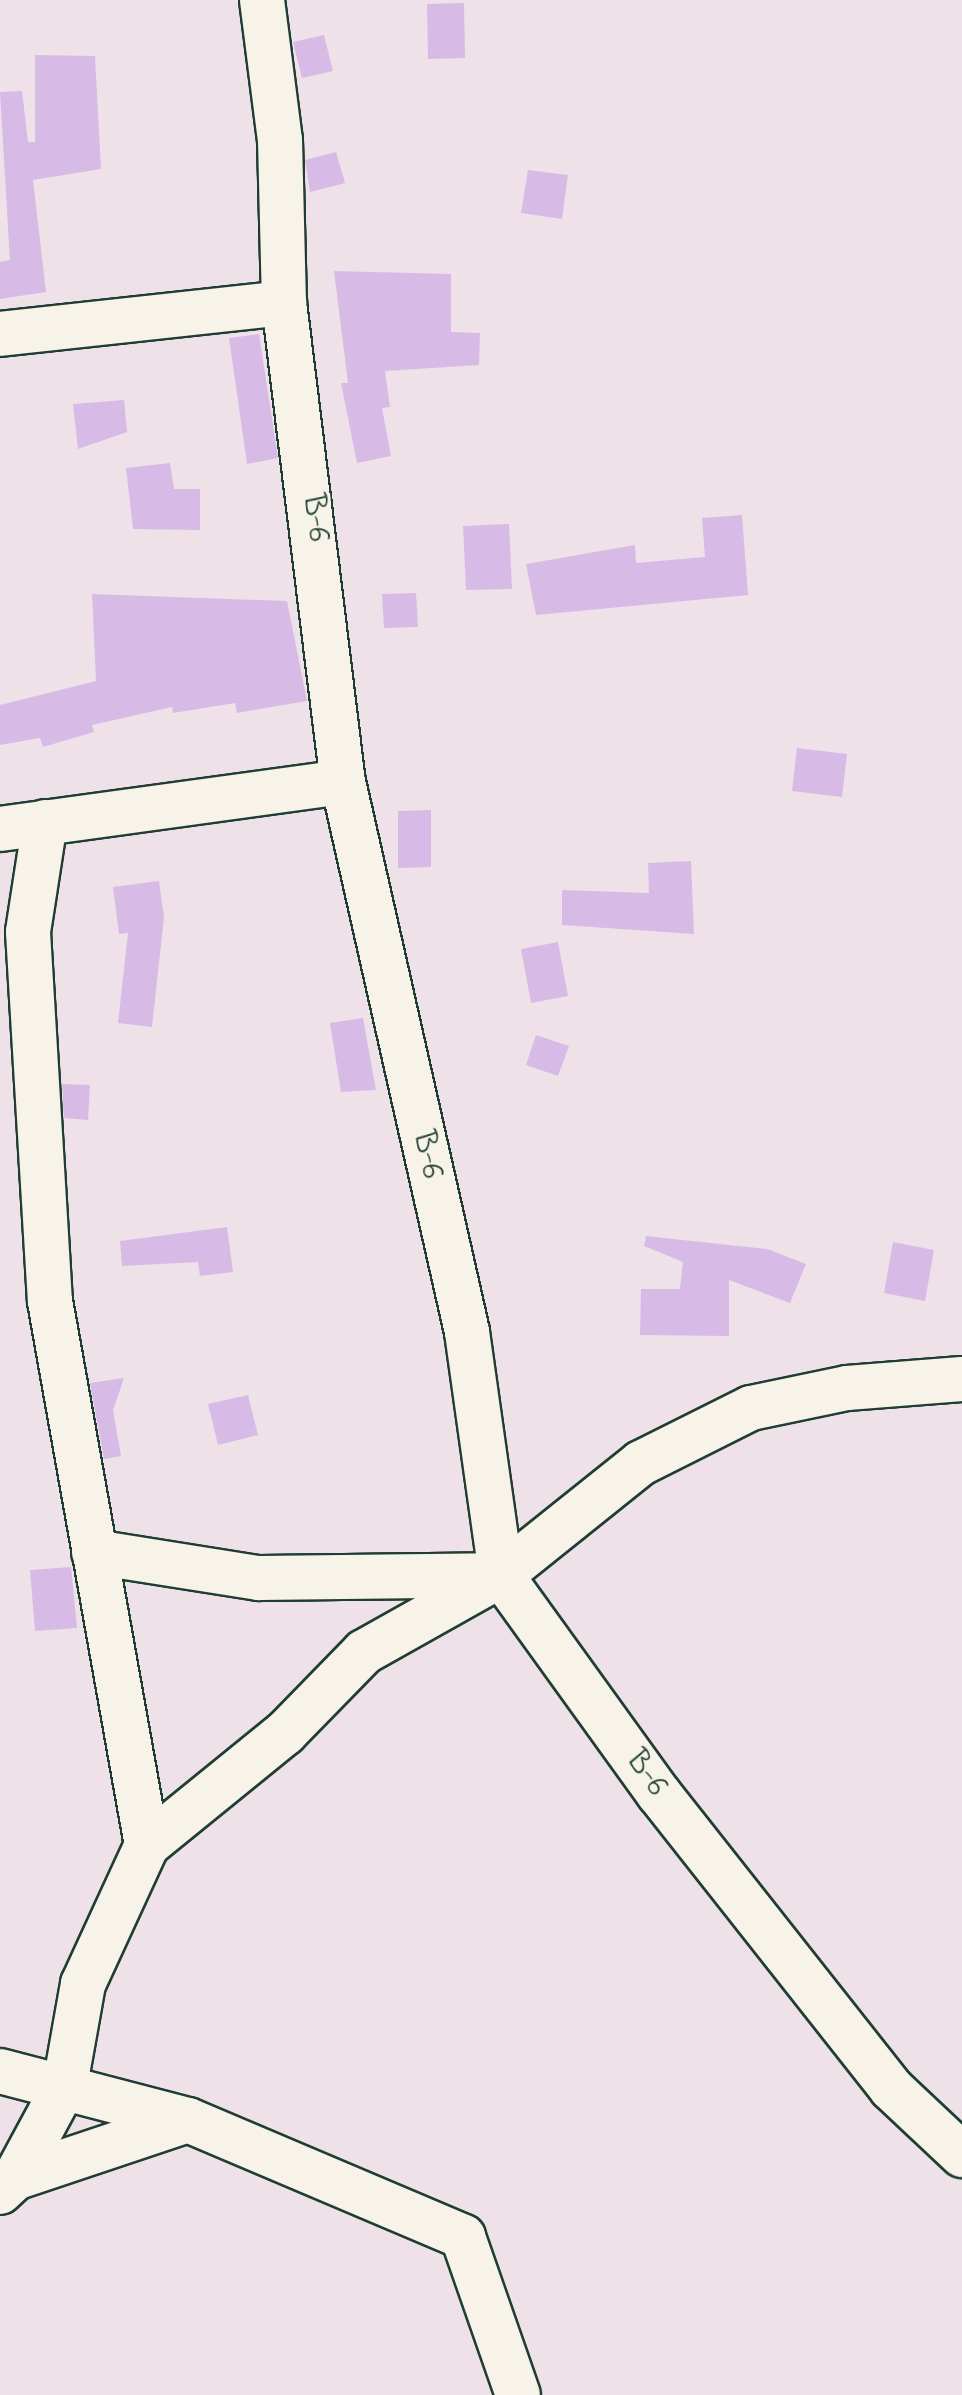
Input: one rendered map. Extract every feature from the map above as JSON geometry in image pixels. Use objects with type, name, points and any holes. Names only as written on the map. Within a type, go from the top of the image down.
[{"type":"street","name":"B-6","points":[[262,0],[280,140],[284,303],[343,782],[467,1332],[501,1575],[659,1794],[891,2088],[962,2155]]},
{"type":"street","points":[[0,334],[284,303]]},
{"type":"street","points":[[0,829],[343,782]]},
{"type":"street","points":[[45,822],[28,932],[37,1137],[50,1301],[147,1845]]},
{"type":"street","points":[[8,2185],[65,2085],[83,1984],[147,1845],[285,1733],[364,1652],[501,1575],[641,1463],[751,1408],[847,1388],[962,1379]]},
{"type":"street","points":[[94,1552],[259,1578],[501,1575]]},
{"type":"street","points":[[0,2071],[65,2085],[188,2120],[463,2237],[518,2395]]},
{"type":"street","points":[[8,2185],[188,2120]]},
{"type":"building","points":[[464,3],[465,58],[428,59],[427,4]]},
{"type":"building","points":[[324,35],[333,71],[302,78],[293,42]]},
{"type":"building","points":[[35,55],[95,56],[101,169],[33,180],[46,292],[0,299],[0,262],[10,260],[0,92],[22,91],[28,142],[35,142]]},
{"type":"building","points":[[336,152],[345,183],[310,192],[305,160]]},
{"type":"building","points":[[528,170],[568,175],[562,219],[521,213]]},
{"type":"building","points":[[334,271],[451,274],[451,332],[480,333],[479,365],[385,371],[390,407],[382,408],[391,456],[357,463],[341,383],[348,383]]},
{"type":"building","points":[[259,334],[278,458],[247,464],[229,338]]},
{"type":"building","points":[[124,400],[127,432],[78,449],[73,404]]},
{"type":"building","points":[[170,463],[174,489],[200,489],[200,530],[133,529],[126,468]]},
{"type":"building","points":[[742,515],[748,595],[536,615],[526,564],[635,545],[636,563],[705,557],[702,518]]},
{"type":"building","points":[[509,524],[512,589],[466,590],[463,526]]},
{"type":"building","points":[[416,593],[418,627],[384,628],[382,594]]},
{"type":"building","points":[[92,594],[287,601],[307,701],[237,713],[235,703],[173,713],[172,707],[92,725],[94,732],[43,747],[40,738],[0,745],[0,705],[96,681]]},
{"type":"building","points":[[797,748],[847,754],[842,797],[792,791]]},
{"type":"building","points":[[431,810],[431,867],[398,868],[398,811]]},
{"type":"building","points":[[691,861],[694,934],[562,925],[562,890],[649,893],[648,863]]},
{"type":"building","points":[[159,881],[164,917],[152,1027],[118,1023],[128,933],[119,934],[113,887]]},
{"type":"building","points":[[558,942],[568,996],[531,1003],[521,949]]},
{"type":"building","points":[[363,1018],[376,1090],[341,1092],[330,1023]]},
{"type":"building","points":[[536,1035],[569,1046],[558,1076],[526,1065]]},
{"type":"building","points":[[62,1084],[90,1085],[88,1120],[64,1118]]},
{"type":"building","points":[[227,1227],[233,1272],[200,1276],[198,1262],[122,1266],[120,1241]]},
{"type":"building","points":[[646,1236],[767,1249],[806,1264],[790,1303],[729,1280],[729,1336],[640,1335],[641,1289],[680,1289],[683,1262],[644,1246]]},
{"type":"building","points":[[893,1242],[934,1250],[925,1301],[884,1293]]},
{"type":"building","points":[[124,1378],[113,1410],[121,1456],[104,1459],[90,1383]]},
{"type":"building","points":[[248,1395],[258,1435],[218,1445],[208,1404]]},
{"type":"building","points":[[71,1567],[77,1628],[35,1631],[30,1570]]}]
